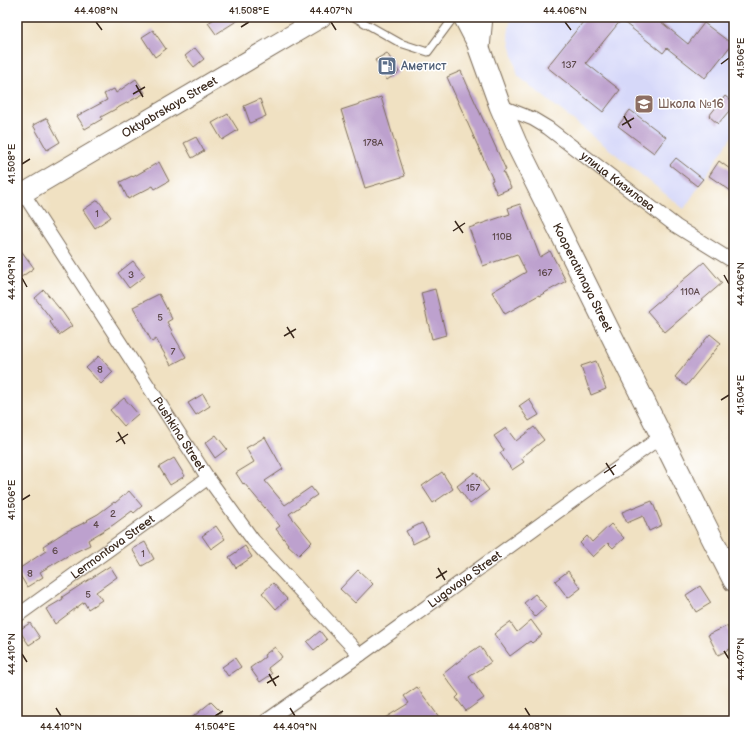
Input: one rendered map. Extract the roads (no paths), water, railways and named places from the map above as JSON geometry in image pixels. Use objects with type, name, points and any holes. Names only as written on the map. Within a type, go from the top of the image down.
[{"type":"main road","points":[[479,48],[482,17]]},
{"type":"main road","name":"Kooperativnaya Street","points":[[479,48],[500,106],[520,150],[734,581]]},
{"type":"street","name":"Oktyabrskaya Street","points":[[20,195],[322,17]]},
{"type":"street","name":"Kooperativnaya Street","points":[[463,17],[479,48]]},
{"type":"street","name":"улица Кизилова","points":[[500,106],[533,119],[548,128],[676,226],[734,262]]},
{"type":"street","name":"Pushkina Street","points":[[20,195],[208,478],[253,540],[360,655]]},
{"type":"street","name":"Lugovaya Street","points":[[266,721],[360,655],[662,436]]},
{"type":"street","name":"Lermontova Street","points":[[17,616],[208,478]]},
{"type":"lane","points":[[354,17],[400,43],[428,52],[454,17]]},
{"type":"place","name":"Аметист","points":[[387,66]]},
{"type":"place","name":"Школа №16","points":[[644,104]]}]
